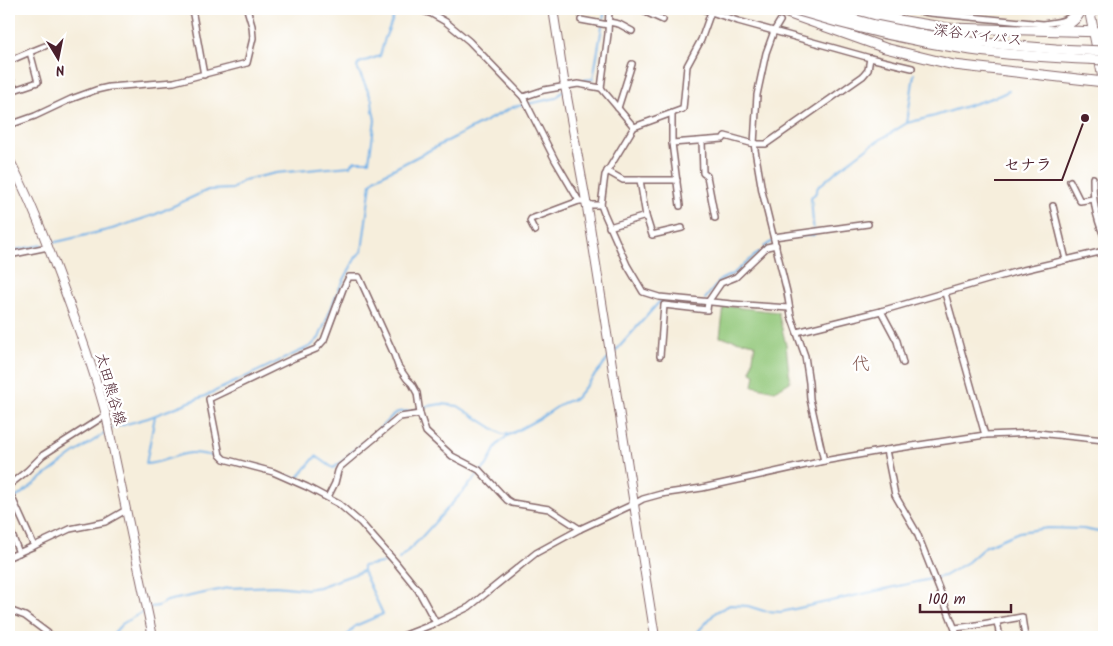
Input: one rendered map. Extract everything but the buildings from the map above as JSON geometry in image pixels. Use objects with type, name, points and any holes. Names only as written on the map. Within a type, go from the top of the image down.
[{"type":"highway","points":[[776,9],[885,48],[954,65],[1104,82],[1089,9]]},
{"type":"highway","name":"深谷バイパス","points":[[792,9],[874,32],[971,50],[1104,60]]},
{"type":"highway","name":"深谷バイパス","points":[[817,9],[875,25],[972,42],[1104,51]]},
{"type":"highway","points":[[832,9],[948,28],[1104,32]]},
{"type":"highway","points":[[1054,31],[1074,21],[1082,9]]},
{"type":"street","points":[[192,9],[204,74]]},
{"type":"street","points":[[9,122],[15,123],[36,116],[71,99],[96,90],[109,87],[174,82],[247,63],[253,38],[247,9]]},
{"type":"street","points":[[370,9],[386,9]]},
{"type":"street","points":[[416,9],[432,14],[446,22],[469,42],[524,99],[556,160],[582,201]]},
{"type":"street","points":[[552,9],[568,86],[582,201],[655,637]]},
{"type":"street","points":[[601,88],[609,24],[609,9]]},
{"type":"street","points":[[639,9],[663,20]]},
{"type":"street","points":[[702,9],[738,21],[912,68]]},
{"type":"street","points":[[906,9],[1044,24],[1070,18],[1076,9]]},
{"type":"street","points":[[711,12],[701,40],[687,66],[683,110],[634,127],[605,175],[601,206],[631,274],[643,292],[659,297],[790,308]]},
{"type":"street","points":[[582,20],[619,24],[632,31]]},
{"type":"street","points":[[780,21],[766,53],[758,95],[754,144],[762,190],[791,316],[805,356],[810,399],[824,461]]},
{"type":"street","points":[[9,61],[45,46]]},
{"type":"street","points":[[9,72],[14,90],[38,82],[30,52]]},
{"type":"street","points":[[672,143],[723,139],[725,136],[754,144],[766,144],[863,76],[868,70],[870,58]]},
{"type":"street","points":[[618,108],[632,64]]},
{"type":"street","points":[[524,99],[544,90],[578,84],[601,88],[634,127]]},
{"type":"street","points":[[672,114],[672,143],[680,206]]},
{"type":"street","points":[[702,141],[703,173],[707,176],[714,218]]},
{"type":"street","name":"太田熊谷線","points":[[9,159],[48,247],[90,362],[106,415],[153,637]]},
{"type":"street","points":[[607,171],[623,180],[677,180]]},
{"type":"street","points":[[1093,178],[1093,199],[1098,224],[1104,236]]},
{"type":"street","points":[[640,180],[646,216],[652,234],[682,228]]},
{"type":"street","points":[[1070,181],[1080,201],[1093,199]]},
{"type":"street","points":[[535,232],[530,221],[531,219],[582,201],[601,206]]},
{"type":"street","points":[[1054,206],[1066,260]]},
{"type":"street","points":[[609,227],[646,216]]},
{"type":"street","points":[[774,238],[868,224]]},
{"type":"street","points":[[660,356],[664,305],[707,310],[708,302],[721,283],[736,276],[767,247],[776,245]]},
{"type":"street","points":[[9,255],[48,247]]},
{"type":"street","points":[[797,332],[881,311],[1015,272],[1104,251]]},
{"type":"street","points":[[436,623],[418,590],[397,564],[361,523],[339,504],[273,472],[222,457],[209,399],[316,349],[324,340],[349,277],[359,277],[398,366],[417,393],[420,413],[426,432],[452,456],[475,467],[506,500],[512,503],[549,509],[580,530]]},
{"type":"street","points":[[945,293],[985,435]]},
{"type":"street","points":[[881,311],[897,341],[903,363]]},
{"type":"street","points":[[328,497],[336,483],[340,467],[400,417],[420,413]]},
{"type":"street","points":[[9,485],[43,455],[106,415]]},
{"type":"street","points":[[400,637],[436,623],[469,607],[536,552],[643,499],[824,461],[985,435],[1038,433],[1104,440]]},
{"type":"street","points":[[886,450],[895,495],[917,533],[958,637]]},
{"type":"street","points":[[10,493],[34,546]]},
{"type":"street","points":[[9,556],[70,529],[105,522],[126,510]]},
{"type":"street","points":[[9,527],[19,553]]},
{"type":"street","points":[[9,610],[25,616],[53,637]]},
{"type":"street","points":[[955,628],[1022,617],[1025,637]]},
{"type":"street","points":[[997,622],[1000,637]]},
{"type":"green space","points":[[724,306],[778,312],[786,345],[790,382],[775,391],[753,386],[755,374],[751,372],[755,344],[720,337]]},
{"type":"waterway","points":[[52,243],[112,229],[154,215],[208,190],[232,189],[244,180],[276,173],[350,166],[355,161],[369,161],[375,120],[372,100],[357,67],[359,63],[380,56],[397,9]]},
{"type":"waterway","points":[[571,83],[573,81],[593,79],[605,9]]},
{"type":"waterway","points":[[907,123],[914,74]]},
{"type":"waterway","points":[[112,428],[148,418],[205,396],[311,346],[319,338],[338,291],[356,257],[362,251],[371,183],[376,178],[513,107],[556,98],[564,90]]},
{"type":"waterway","points":[[764,247],[781,239],[814,235],[811,197],[815,194],[818,187],[870,146],[907,123],[935,116],[1009,91]]},
{"type":"waterway","points":[[9,251],[42,245]]},
{"type":"waterway","points":[[705,299],[720,280],[734,273],[759,252]]},
{"type":"waterway","points":[[613,354],[660,301],[702,303]]},
{"type":"waterway","points":[[399,559],[418,541],[487,465],[497,445],[507,436],[563,403],[576,398],[608,359]]},
{"type":"waterway","points":[[288,476],[297,479],[316,456],[333,468],[369,439],[392,416],[398,412],[412,411],[423,407],[441,404],[458,406],[502,434],[507,434]]},
{"type":"waterway","points":[[155,416],[146,464],[190,453],[219,457]]},
{"type":"waterway","points":[[9,499],[17,497],[72,455],[108,431]]},
{"type":"waterway","points":[[255,465],[270,469]]},
{"type":"waterway","points":[[693,637],[716,612],[730,605],[781,612],[944,576],[968,562],[986,546],[1019,532],[1048,528],[1083,529],[1104,533]]},
{"type":"waterway","points":[[343,637],[349,634],[355,626],[383,614],[363,571],[363,566],[388,562]]},
{"type":"waterway","points":[[151,607],[158,606],[167,601],[228,588],[275,586],[306,589],[319,587],[363,571]]},
{"type":"waterway","points":[[110,637],[122,624],[144,611]]},
{"type":"place","name":"セナラ","points":[[1085,118]]},
{"type":"district","name":"代","points":[[861,364]]}]
